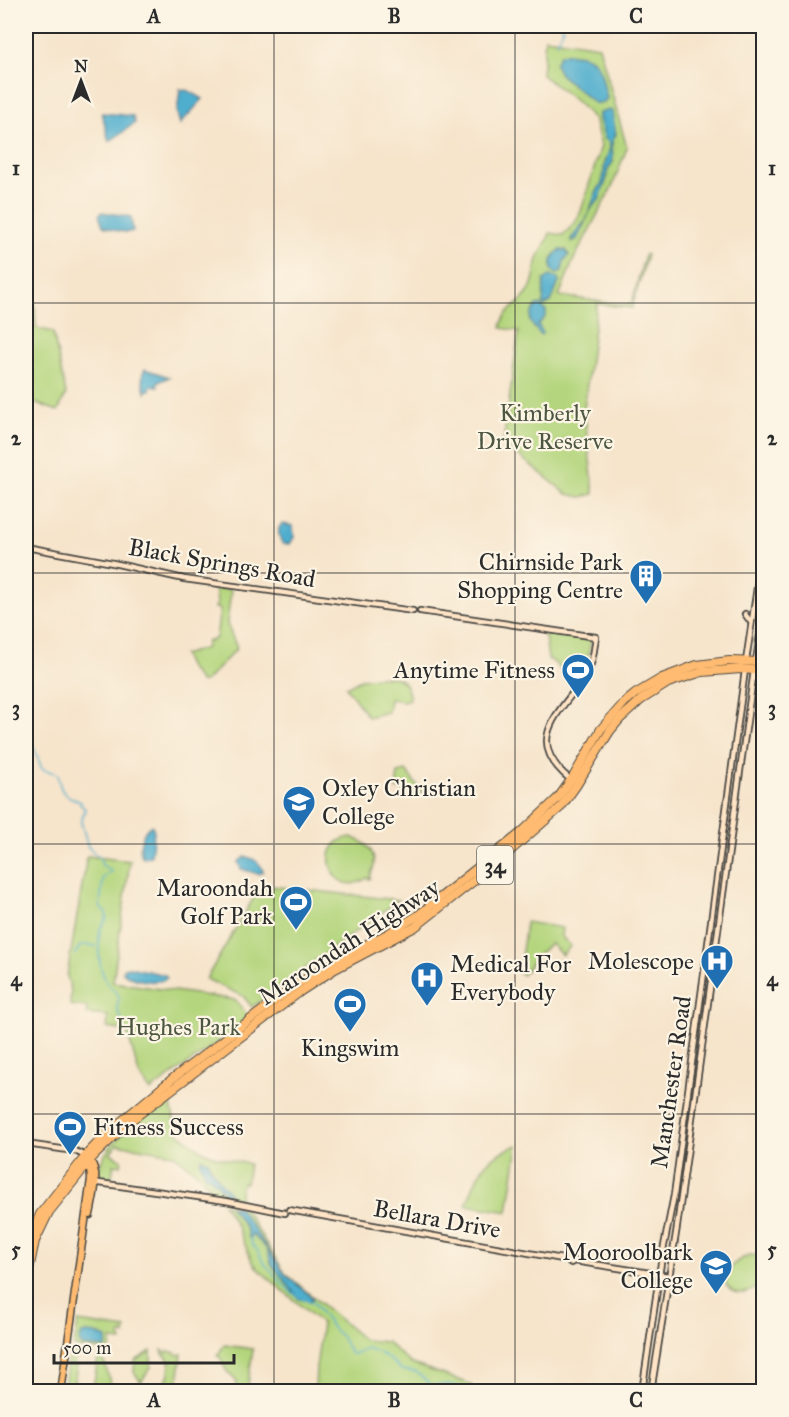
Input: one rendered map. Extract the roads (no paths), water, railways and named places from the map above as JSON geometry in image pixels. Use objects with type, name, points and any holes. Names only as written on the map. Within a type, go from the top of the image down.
[{"type":"highway","name":"Maroondah Highway","points":[[26,1257],[32,1232],[40,1214],[129,1122],[239,1037],[351,956],[435,903],[538,818],[615,725],[632,708],[668,683],[689,676],[746,665],[758,667],[764,672]]},
{"type":"highway","name":"Maroondah Highway","points":[[26,1284],[35,1241],[43,1222],[107,1133],[168,1083],[309,975],[404,934],[456,897],[561,807],[571,780]]},
{"type":"main road","name":"Manchester Road","points":[[642,1392],[659,1274],[670,1219],[764,540]]},
{"type":"main road","name":"Black Springs Road","points":[[26,547],[184,579],[413,611],[417,614],[420,611],[596,637],[591,665],[554,716],[550,726],[549,749],[553,760],[561,770]]},
{"type":"main road","name":"Manchester Road","points":[[651,1392],[690,1140],[746,731],[758,667],[764,607]]},
{"type":"main road","points":[[745,614],[750,620],[750,641]]},
{"type":"main road","points":[[753,615],[762,616]]},
{"type":"main road","points":[[737,730],[746,731]]},
{"type":"main road","points":[[561,770],[571,780]]},
{"type":"main road","points":[[561,770],[571,780]]},
{"type":"main road","points":[[712,914],[720,915]]},
{"type":"main road","points":[[702,982],[711,982]]},
{"type":"main road","points":[[681,1138],[690,1140]]},
{"type":"main road","points":[[26,1144],[71,1152],[88,1162],[93,1180],[61,1392]]},
{"type":"main road","points":[[79,1175],[85,1174],[93,1180]]},
{"type":"main road","name":"Bellara Drive","points":[[93,1180],[669,1276]]},
{"type":"water","points":[[560,54],[583,55],[595,63],[599,69],[607,98],[605,101],[594,103],[560,74],[555,64]]},
{"type":"water","points":[[180,89],[203,99],[180,124],[177,113]]},
{"type":"water","points":[[609,110],[612,111],[616,134],[612,142],[613,162],[608,169],[599,200],[592,207],[586,219],[602,183],[610,148],[609,142],[605,139],[599,113]]},
{"type":"water","points":[[102,113],[133,116],[135,123],[109,142]]},
{"type":"water","points":[[102,212],[131,217],[133,231],[122,232],[103,226],[99,215]]},
{"type":"water","points":[[586,220],[577,239],[571,242],[571,239]]},
{"type":"water","points":[[561,250],[566,250],[569,255],[564,261],[562,271],[557,274],[552,270],[552,261]]},
{"type":"water","points":[[550,276],[558,278],[559,282],[551,302],[544,306],[544,280]]},
{"type":"water","points":[[537,305],[546,311],[546,316],[538,325],[543,333],[541,335],[530,321],[531,314]]},
{"type":"water","points":[[145,369],[169,377],[157,383],[158,387],[151,386],[150,390],[145,393],[142,378]]},
{"type":"water","points":[[282,524],[293,526],[294,537],[290,544],[283,544],[280,539],[279,531]]},
{"type":"water","points":[[152,825],[154,831],[151,856],[143,858],[140,849],[142,840],[148,827]]},
{"type":"water","points":[[245,857],[257,862],[263,872],[258,874],[241,869],[238,862]]},
{"type":"water","points":[[129,967],[165,975],[167,978],[157,981],[137,979],[123,972],[124,968]]},
{"type":"water","points":[[201,1158],[208,1161],[231,1196],[225,1195],[222,1188],[220,1189],[218,1184],[205,1174],[200,1162]]},
{"type":"water","points":[[230,1206],[239,1208],[285,1274],[313,1298],[310,1301],[299,1299],[272,1265],[267,1249],[252,1234],[249,1238],[244,1224]]},
{"type":"water","points":[[82,1334],[107,1338],[106,1348],[82,1346],[79,1342]]},
{"type":"waterway","points":[[557,43],[563,29],[562,26]]},
{"type":"waterway","points":[[26,367],[26,376]]},
{"type":"waterway","points":[[26,728],[42,769],[58,774],[64,793],[81,802],[80,804],[85,809],[81,822],[88,847],[100,858],[102,865],[111,871],[103,878],[100,906],[107,916],[100,929],[99,955],[106,981],[119,996],[117,1009],[124,1026]]},
{"type":"waterway","points":[[75,954],[81,945],[96,946]]},
{"type":"waterway","points":[[250,1234],[252,1245],[265,1264],[291,1292],[302,1299],[313,1302],[341,1336],[350,1353],[354,1354],[366,1348],[385,1356],[401,1370],[416,1372],[432,1386],[455,1385],[466,1392]]},
{"type":"place","name":"Chirnside Park Shopping Centre","points":[[646,605]]},
{"type":"place","name":"Anytime Fitness","points":[[578,699]]},
{"type":"place","name":"Oxley Christian College","points":[[299,831]]},
{"type":"place","name":"Maroondah Golf Park","points":[[296,931]]},
{"type":"place","name":"Molescope","points":[[717,990]]},
{"type":"place","name":"Medical For Everybody","points":[[427,1007]]},
{"type":"place","name":"Kingswim","points":[[350,1033]]},
{"type":"place","name":"Fitness Success","points":[[70,1156]]},
{"type":"place","name":"Mooroolbark College","points":[[716,1295]]},
{"type":"park label","name":"Kimberly Drive Reserve","points":[[545,427]]},
{"type":"park label","name":"Hughes Park","points":[[178,1027]]}]
